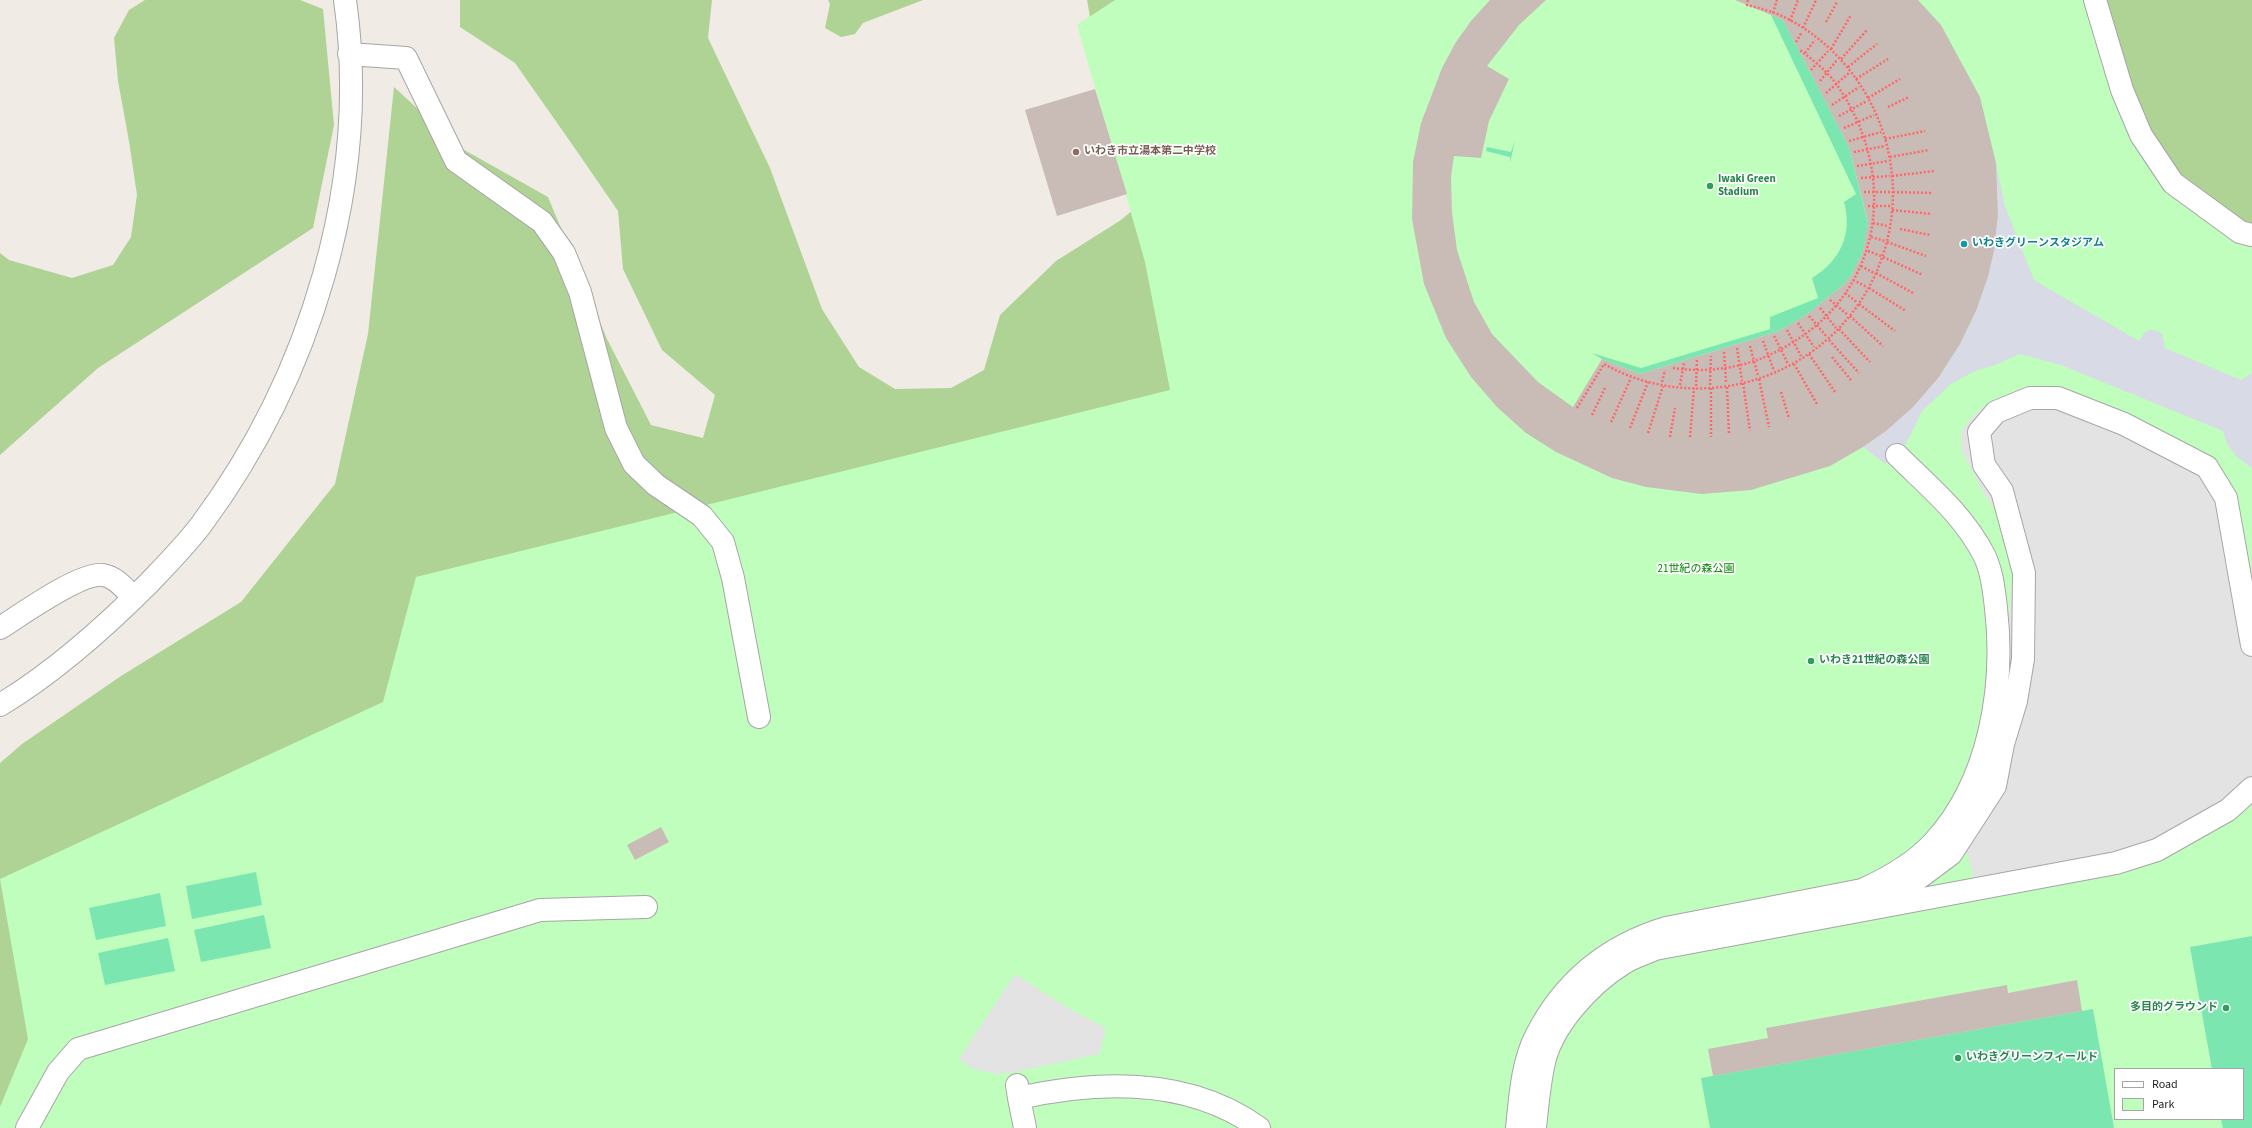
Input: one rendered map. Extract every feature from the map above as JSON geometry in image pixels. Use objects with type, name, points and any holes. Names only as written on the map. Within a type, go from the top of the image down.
[{"type":"street","points":[[0,705],[54,668],[82,646],[134,598],[170,561],[200,526],[229,484],[260,431],[286,379],[309,322],[326,264],[339,205],[347,148],[350,94],[345,0]]},
{"type":"street","points":[[2095,0],[2122,90],[2141,135],[2174,183],[2240,232],[2252,235]]},
{"type":"street","points":[[349,54],[406,58],[456,161],[542,222],[564,253],[580,292],[616,428],[634,464],[656,485],[702,516],[723,542],[733,578],[759,717]]},
{"type":"street","points":[[1843,912],[1912,883],[1951,854],[1995,786],[2003,744],[2016,701],[2022,659],[2024,615],[2024,573],[2002,491],[1984,465],[1979,432],[1996,412],[2030,398],[2058,398],[2124,424],[2207,467],[2226,498],[2246,582],[2252,645]]},
{"type":"street","points":[[1517,1128],[1524,1081],[1536,1036],[1566,990],[1583,971],[1607,954],[1643,935],[1666,928],[1862,890],[1892,877],[1935,841],[1966,797],[1988,738],[1997,692],[1999,654],[1994,588],[1985,557],[1967,525],[1897,455]]},
{"type":"street","points":[[0,628],[85,577],[102,575],[115,579],[134,598]]},
{"type":"street","points":[[1535,1128],[1543,1066],[1551,1042],[1561,1025],[1588,992],[1624,963],[1655,949],[1843,912],[2116,863],[2157,850],[2228,810],[2252,788]]},
{"type":"street","points":[[27,1128],[58,1072],[78,1049],[540,910],[646,907]]},
{"type":"street","points":[[1025,1128],[1018,1092],[1120,1085],[1141,1086],[1182,1093],[1237,1114],[1259,1128]]},
{"type":"path","points":[[1576,408],[1604,364],[1631,378],[1648,382],[1695,387],[1727,387],[1759,378],[1794,364],[1828,338],[1849,316],[1868,287],[1882,257],[1892,210],[1891,176],[1885,139],[1868,99],[1848,67],[1829,50],[1790,21],[1773,13],[1747,5],[1748,0]]},
{"type":"path","points":[[1773,13],[1776,0]]},
{"type":"path","points":[[1790,21],[1798,0]]},
{"type":"path","points":[[1796,42],[1816,0]]},
{"type":"path","points":[[1826,22],[1837,2]]},
{"type":"path","points":[[1811,70],[1829,50],[1851,15]]},
{"type":"path","points":[[1820,81],[1867,30]]},
{"type":"path","points":[[1805,53],[1815,40]]},
{"type":"path","points":[[1848,67],[1878,44]]},
{"type":"path","points":[[1673,368],[1710,370],[1740,366],[1781,350],[1806,335],[1837,306],[1861,266],[1868,250],[1873,223],[1874,192],[1867,150],[1858,122],[1836,84],[1817,63],[1800,50]]},
{"type":"path","points":[[1856,79],[1888,59]]},
{"type":"path","points":[[1826,93],[1849,73]]},
{"type":"path","points":[[1839,116],[1900,79]]},
{"type":"path","points":[[1832,105],[1859,87]]},
{"type":"path","points":[[1888,107],[1909,97]]},
{"type":"path","points":[[1844,128],[1874,116]]},
{"type":"path","points":[[1885,139],[1925,131]]},
{"type":"path","points":[[1849,140],[1881,132]]},
{"type":"path","points":[[1854,152],[1885,146]]},
{"type":"path","points":[[1857,166],[1929,150]]},
{"type":"path","points":[[1861,178],[1934,171]]},
{"type":"path","points":[[1864,192],[1933,193]]},
{"type":"path","points":[[1868,206],[1890,206]]},
{"type":"path","points":[[1892,210],[1932,214]]},
{"type":"path","points":[[1873,223],[1888,226]]},
{"type":"path","points":[[1900,229],[1930,235]]},
{"type":"path","points":[[1871,237],[1926,256]]},
{"type":"path","points":[[1868,250],[1923,275]]},
{"type":"path","points":[[1861,266],[1913,293]]},
{"type":"path","points":[[1853,280],[1868,287],[1906,311]]},
{"type":"path","points":[[1845,293],[1895,331]]},
{"type":"path","points":[[1830,300],[1883,346]]},
{"type":"path","points":[[1820,308],[1870,362]]},
{"type":"path","points":[[1809,316],[1859,373]]},
{"type":"path","points":[[1798,323],[1814,347]]},
{"type":"path","points":[[1787,330],[1801,356]]},
{"type":"path","points":[[1774,336],[1788,364]]},
{"type":"path","points":[[1763,341],[1774,371]]},
{"type":"path","points":[[1750,346],[1759,378],[1769,427]]},
{"type":"path","points":[[1737,348],[1750,431]]},
{"type":"path","points":[[1724,352],[1726,382]]},
{"type":"path","points":[[1809,354],[1835,392]]},
{"type":"path","points":[[1711,356],[1711,437]]},
{"type":"path","points":[[1832,357],[1851,380]]},
{"type":"path","points":[[1690,437],[1697,359]]},
{"type":"path","points":[[1680,385],[1684,363]]},
{"type":"path","points":[[1794,364],[1817,404]]},
{"type":"path","points":[[1648,433],[1663,384],[1665,370]]},
{"type":"path","points":[[1611,422],[1631,378]]},
{"type":"path","points":[[1630,428],[1648,382]]},
{"type":"path","points":[[1592,415],[1606,386]]},
{"type":"path","points":[[1727,387],[1730,434]]},
{"type":"path","points":[[1781,392],[1789,418]]},
{"type":"path","points":[[1670,437],[1675,408]]},
{"type":"green space","points":[[145,0],[300,0],[323,9],[334,125],[313,228],[98,368],[0,455],[0,253],[9,260],[72,278],[113,265],[131,237],[137,195],[118,81],[114,38],[129,10]]},
{"type":"green space","points":[[460,0],[712,0],[708,38],[770,168],[822,309],[859,367],[895,389],[951,388],[984,370],[1000,315],[1056,261],[1121,220],[1141,203],[1092,29],[1087,0],[1490,0],[1304,354],[61,971],[0,1128],[0,763],[22,744],[121,676],[241,602],[335,484],[368,334],[394,87],[459,147],[548,197],[607,339],[651,425],[703,438],[715,395],[662,350],[623,269],[618,211],[515,63],[460,27]]},
{"type":"green space","points":[[828,0],[923,0],[863,23],[855,34],[841,37],[825,28],[830,4]]},
{"type":"green space","name":"21世紀の森公園","points":[[1115,0],[2095,0],[2106,31],[2173,183],[2252,235],[2252,1128],[0,1128],[0,1107],[28,1039],[0,879],[383,702],[416,577],[1170,390],[1145,262],[1077,25]]},
{"type":"green space","points":[[1966,0],[2252,0],[2252,329]]},
{"type":"green space","points":[[1771,15],[1783,20],[1849,147],[1868,223],[1863,251],[1851,276],[1841,287],[1806,315],[1779,331],[1640,374],[1602,359],[1592,353],[1641,368],[1770,329],[1770,317],[1818,298],[1812,278],[1830,263],[1842,246],[1847,225],[1844,202],[1856,194]]},
{"type":"green space","points":[[1515,140],[1510,163],[1510,157],[1486,151],[1487,147],[1511,152]]},
{"type":"green space","points":[[256,872],[262,905],[192,919],[186,886]]},
{"type":"green space","points":[[160,893],[166,926],[96,940],[89,908]]},
{"type":"green space","points":[[264,915],[271,948],[201,962],[194,930]]},
{"type":"green space","name":"多目的グラウンド","points":[[2252,936],[2252,1128],[2223,1128],[2221,1120],[2244,1120],[2244,1068],[2212,1068],[2190,947]]},
{"type":"green space","points":[[168,938],[175,971],[105,985],[98,953]]},
{"type":"green space","name":"いわきグリーンフィールド","points":[[2093,1009],[2114,1128],[1710,1128],[1701,1078]]},
{"type":"shaded area","points":[[1996,163],[2005,206],[2034,280],[2139,341],[2145,332],[2150,330],[2157,331],[2162,334],[2165,348],[2241,380],[2252,373],[2252,468],[2236,456],[2227,444],[2223,431],[2061,365],[2020,354],[1995,365],[1975,371],[1951,384],[1922,411],[1907,442],[1897,455],[1885,464],[1863,447],[1886,431],[1939,377],[1960,344],[1976,311],[1988,277],[1998,214]]},
{"type":"shaded area","points":[[2038,386],[2059,391],[2196,451],[2252,598],[2252,801],[2208,826],[1978,894],[1960,825],[2006,687],[2011,585],[2014,573],[1998,514],[1983,492],[1961,449],[1962,431],[1971,418],[1984,406],[2010,393]]},
{"type":"shaded area","points":[[1015,974],[1068,1008],[1106,1028],[1099,1054],[1015,1072],[995,1074],[971,1068],[959,1059]]},
{"type":"building","points":[[1490,0],[1546,0],[1519,25],[1487,66],[1509,79],[1489,121],[1481,158],[1454,156],[1451,177],[1452,212],[1457,250],[1474,302],[1492,334],[1538,382],[1573,407],[1602,359],[1640,374],[1779,331],[1806,315],[1841,287],[1851,276],[1863,251],[1868,222],[1849,147],[1783,20],[1735,0],[1918,0],[1941,25],[1980,97],[1996,163],[1998,214],[1994,250],[1988,277],[1976,311],[1960,344],[1939,377],[1913,407],[1886,431],[1863,447],[1830,466],[1751,490],[1702,494],[1646,487],[1612,478],[1556,452],[1526,433],[1497,407],[1471,377],[1446,338],[1424,284],[1412,219],[1413,162],[1421,123],[1442,68],[1456,42],[1471,21]]},
{"type":"building","name":"いわき市立湯本第二中学校","points":[[1095,89],[1127,194],[1057,216],[1025,110]]},
{"type":"building","points":[[661,827],[669,842],[635,860],[627,845]]},
{"type":"building","points":[[2077,980],[2082,1011],[1713,1076],[1708,1049],[1768,1038],[1766,1028],[2007,985],[2008,993]]},
{"type":"place","name":"いわき市立湯本第二中学校","points":[[1076,152]]},
{"type":"place","name":"Iwaki Green Stadium","points":[[1710,186]]},
{"type":"place","name":"いわきグリーンスタジアム","points":[[1964,244]]},
{"type":"place","name":"いわき21世紀の森公園","points":[[1811,661]]},
{"type":"place","name":"多目的グラウンド","points":[[2226,1008]]},
{"type":"place","name":"いわきグリーンフィールド","points":[[1958,1058]]}]
